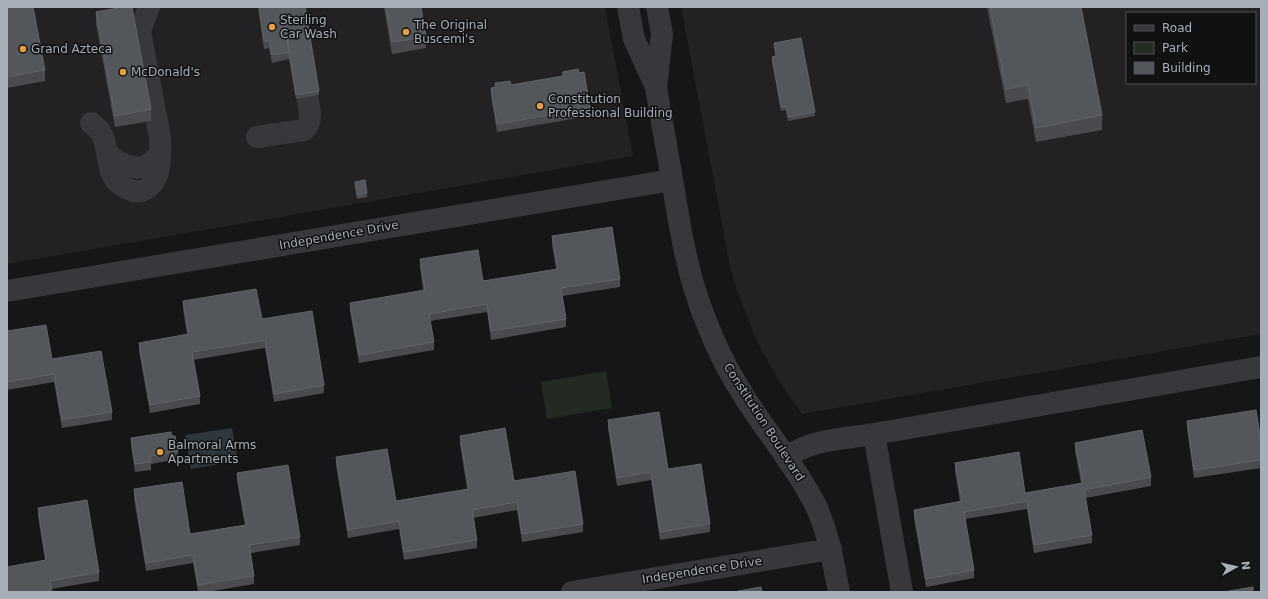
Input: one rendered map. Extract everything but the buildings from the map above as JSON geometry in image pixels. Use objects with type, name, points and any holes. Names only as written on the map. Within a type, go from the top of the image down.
[{"type":"street","points":[[91,123],[100,130],[112,175],[123,186],[136,192],[146,190],[157,176],[160,153],[160,137],[140,31],[149,7]]},
{"type":"street","points":[[257,137],[304,130],[310,120],[292,7]]},
{"type":"street","name":"Constitution Boulevard","points":[[628,7],[634,39],[656,87],[684,249],[707,326],[725,364],[747,401],[787,457],[814,503],[831,549],[839,592]]},
{"type":"street","name":"Constitution Boulevard","points":[[656,87],[662,34],[657,7]]},
{"type":"street","name":"Independence Drive","points":[[7,291],[672,180]]},
{"type":"street","points":[[787,457],[796,450],[813,444],[1261,367]]},
{"type":"street","points":[[874,434],[902,592]]},
{"type":"street","name":"Independence Drive","points":[[572,592],[831,549]]},
{"type":"shaded area","points":[[7,7],[605,7],[633,156],[7,264]]},
{"type":"shaded area","points":[[681,7],[1261,7],[1261,334],[802,414],[779,381],[756,340],[737,290],[730,266]]},
{"type":"shaded area","points":[[232,428],[238,461],[191,469],[185,435]]},
{"type":"green space","points":[[606,371],[612,408],[547,419],[541,382]]},
{"type":"place","name":"Sterling Car Wash","points":[[272,27]]},
{"type":"place","name":"The Original Buscemi's","points":[[406,32]]},
{"type":"place","name":"Grand Azteca","points":[[23,49]]},
{"type":"place","name":"McDonald's","points":[[123,72]]},
{"type":"place","name":"Constitution Professional Building","points":[[540,106]]},
{"type":"place","name":"Balmoral Arms Apartments","points":[[160,452]]}]
